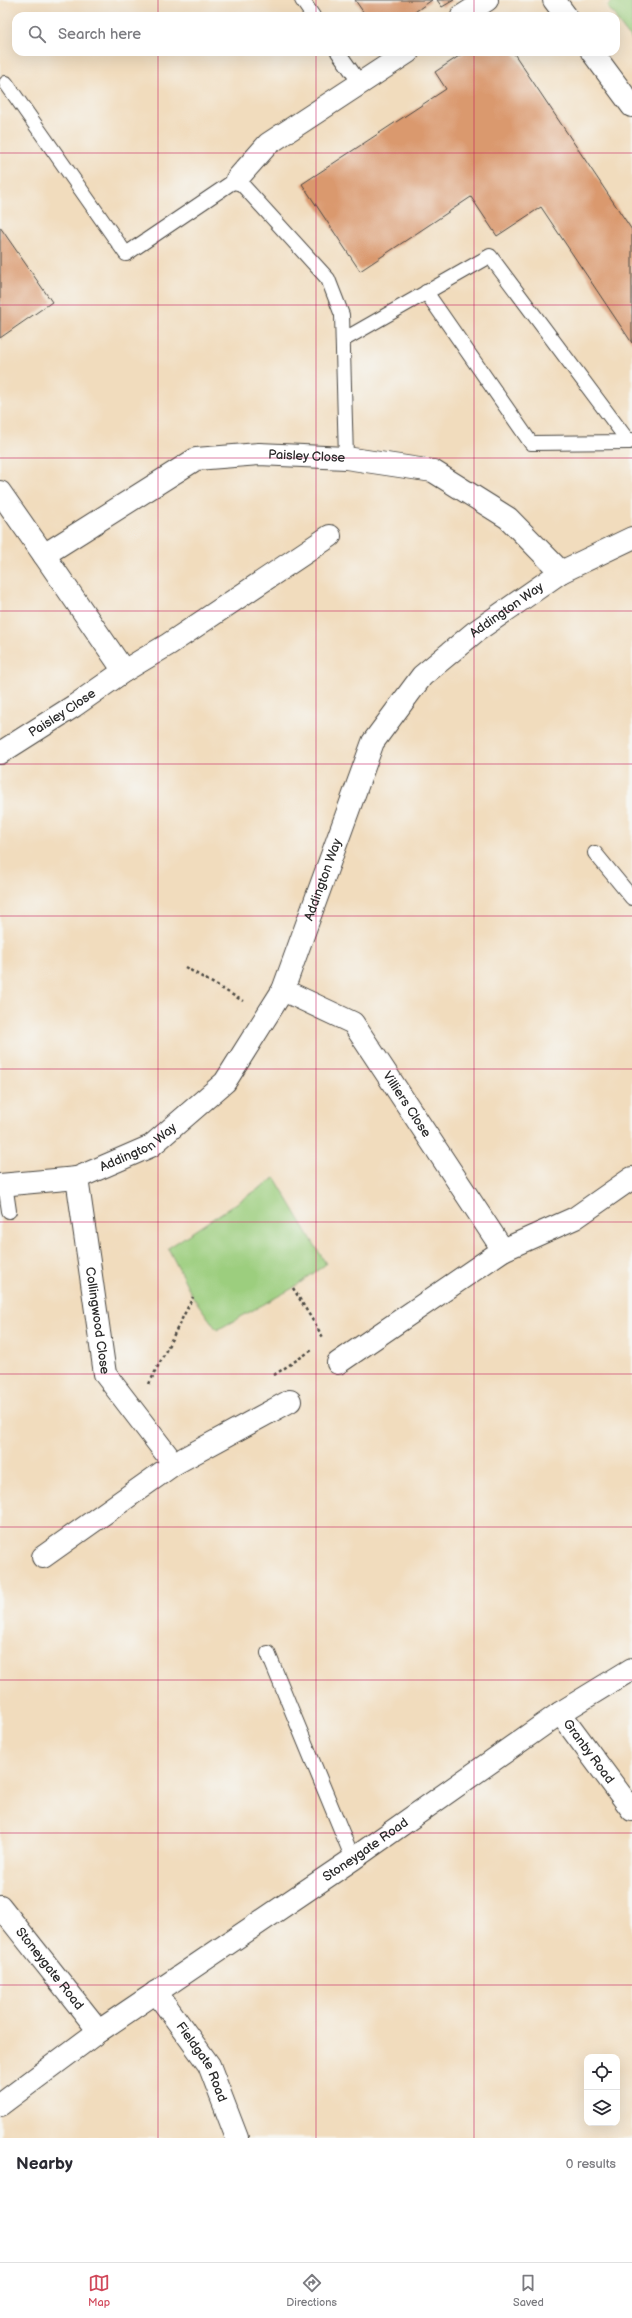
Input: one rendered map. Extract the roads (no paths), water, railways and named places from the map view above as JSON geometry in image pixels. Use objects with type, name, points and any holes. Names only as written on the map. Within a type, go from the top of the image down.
[{"type":"street","points":[[468,12],[487,0]]},
{"type":"street","points":[[554,0],[563,12]]},
{"type":"street","points":[[237,179],[268,144],[402,56]]},
{"type":"street","points":[[595,56],[632,106]]},
{"type":"street","name":"Paisley Close","points":[[44,555],[196,459],[259,454],[346,458],[433,471],[508,518],[561,572]]},
{"type":"street","points":[[0,492],[124,671]]},
{"type":"street","name":"Paisley Close","points":[[0,753],[74,706],[124,671],[169,644],[330,536]]},
{"type":"street","name":"Addington Way","points":[[3,1184],[77,1178],[151,1146],[225,1082],[283,990],[373,742],[422,676],[476,632],[561,572],[632,538]]},
{"type":"street","name":"Villiers Close","points":[[283,990],[353,1023],[503,1250]]},
{"type":"street","name":"Collingwood Close","points":[[77,1178],[105,1374],[135,1411],[174,1464]]},
{"type":"street","points":[[338,1363],[503,1250],[575,1218],[632,1178]]},
{"type":"street","points":[[43,1557],[174,1464],[290,1402]]},
{"type":"street","name":"Stoneygate Road","points":[[0,2105],[100,2031],[353,1859],[560,1713],[632,1669]]},
{"type":"street","name":"Granby Road","points":[[560,1713],[632,1810]]},
{"type":"street","name":"Stoneygate Road","points":[[0,1906],[100,2031]]},
{"type":"street","name":"Fieldgate Road","points":[[156,1992],[209,2065],[237,2138]]},
{"type":"lane","points":[[302,0],[310,12]]},
{"type":"lane","points":[[341,56],[360,83]]},
{"type":"lane","points":[[6,83],[126,254],[237,179],[328,279],[342,315],[346,458]]},
{"type":"lane","points":[[343,340],[490,256],[630,441]]},
{"type":"lane","points":[[426,292],[531,443],[630,441]]},
{"type":"lane","points":[[595,853],[632,898]]},
{"type":"lane","points":[[3,1184],[9,1211]]},
{"type":"lane","points":[[268,1653],[353,1859]]}]
